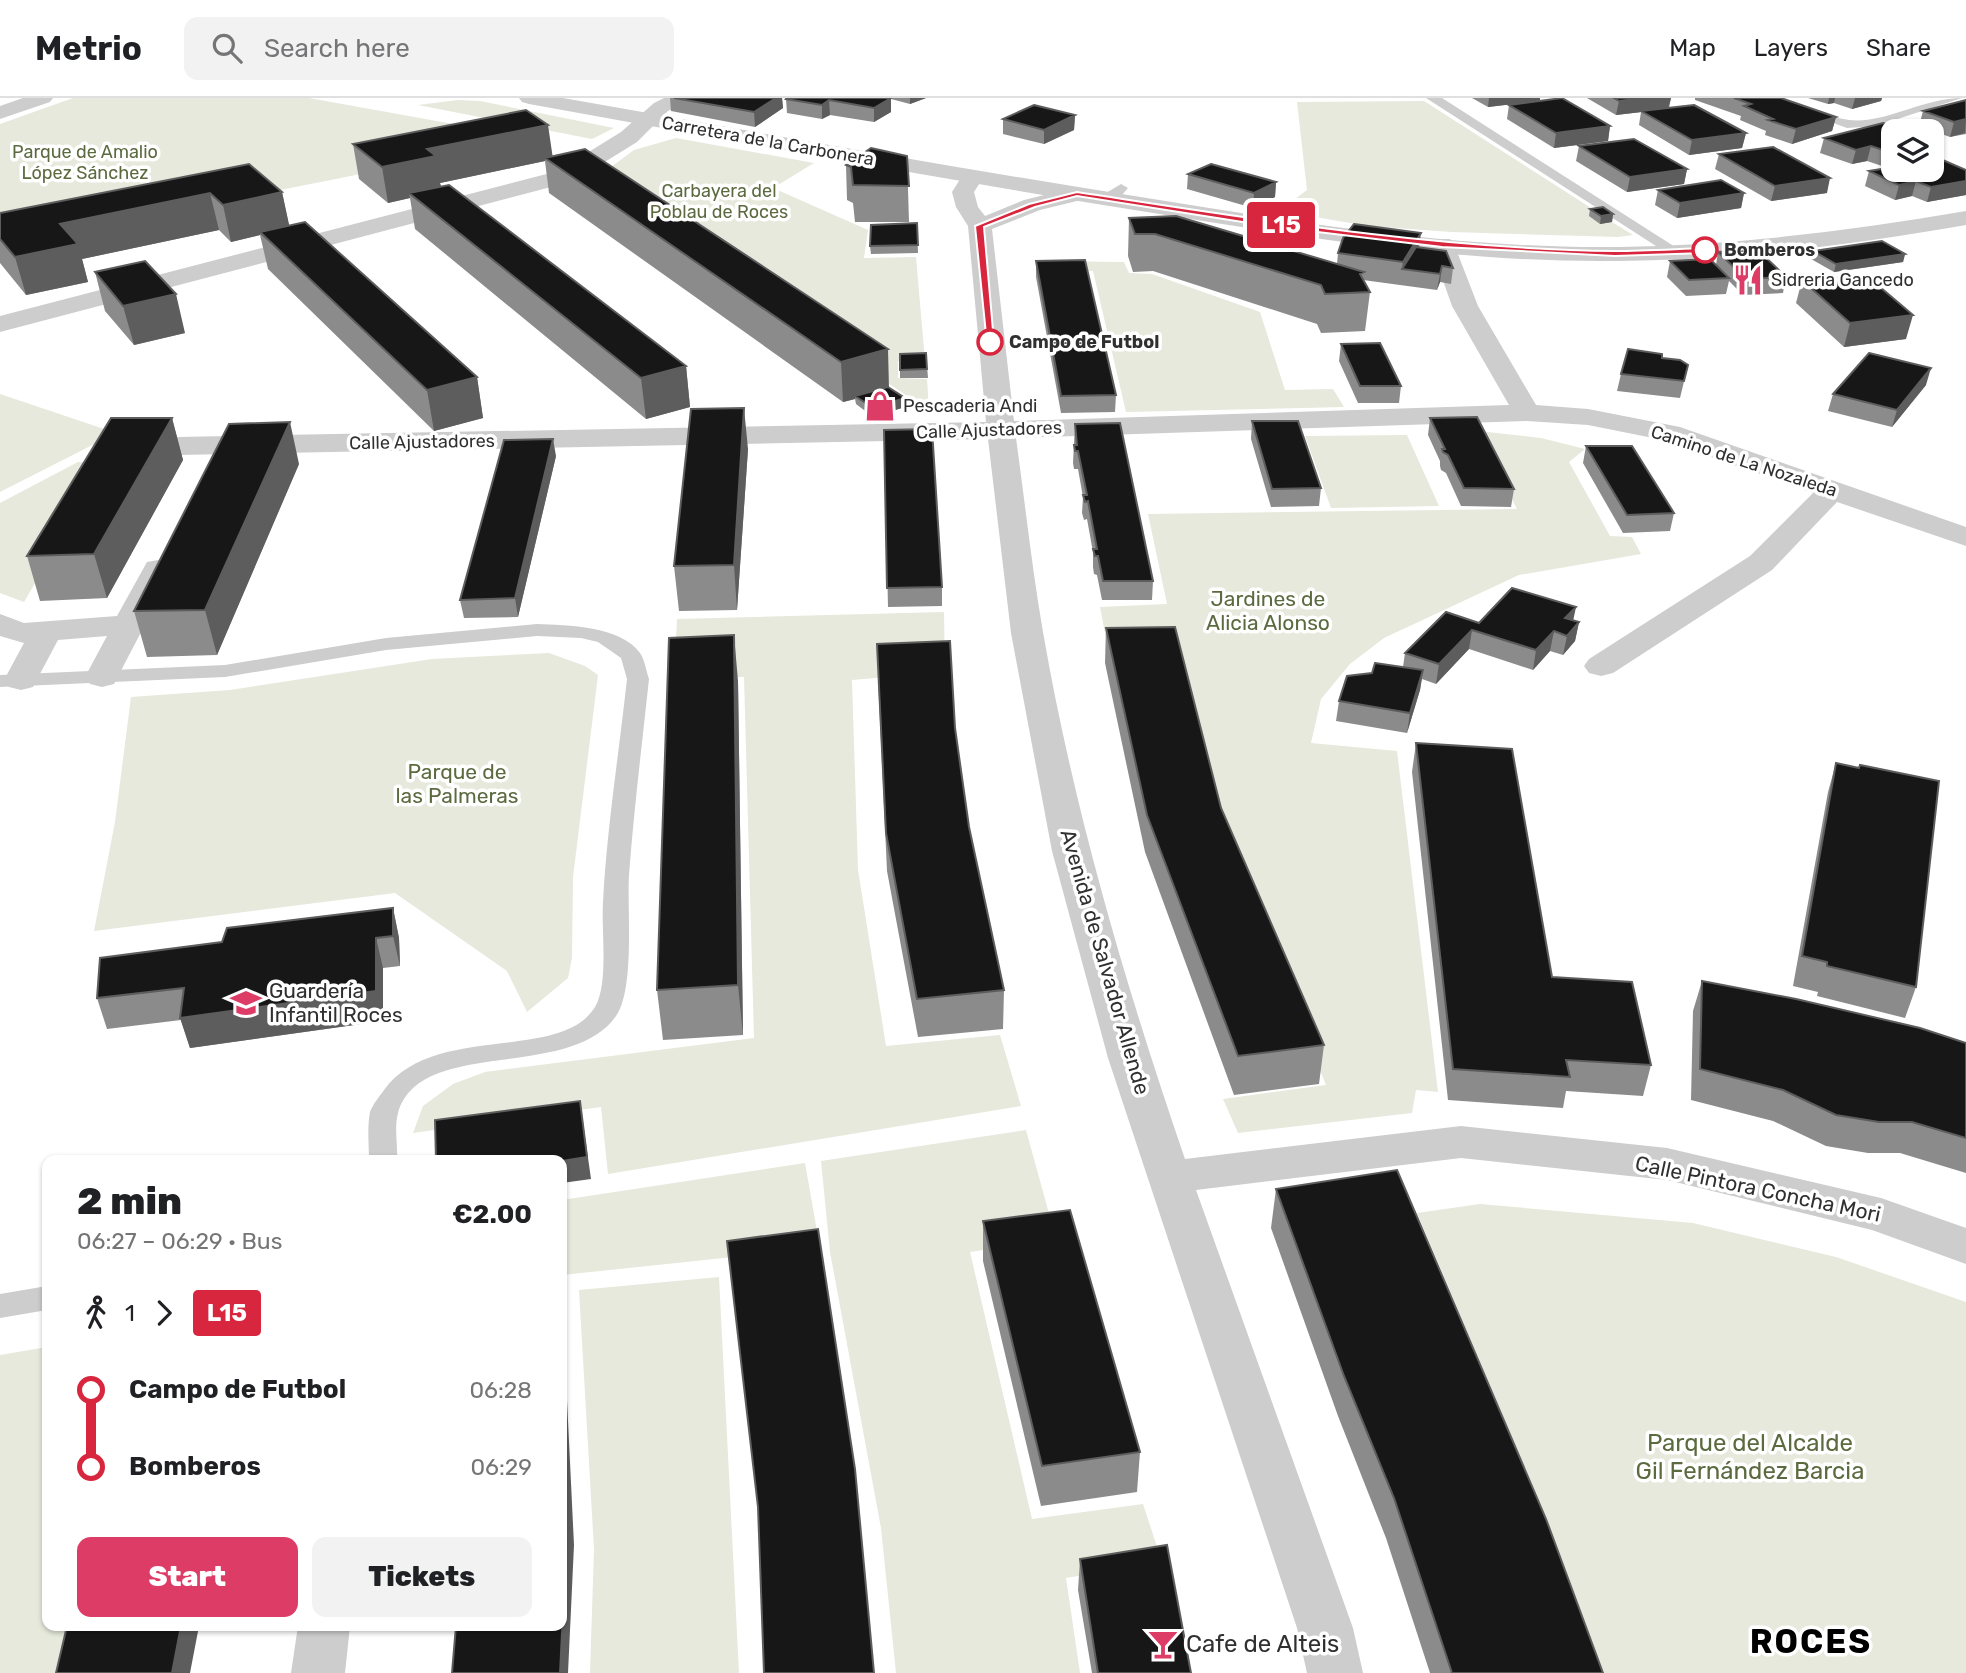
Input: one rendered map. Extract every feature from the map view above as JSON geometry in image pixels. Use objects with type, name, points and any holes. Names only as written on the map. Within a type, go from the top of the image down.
[{"type":"street","points":[[0,113],[43,98]]},
{"type":"street","name":"Carretera de la Carbonera","points":[[529,98],[972,178],[1077,194],[1113,193],[1268,223],[1442,244],[1554,252],[1675,252],[1782,244],[1966,218]]},
{"type":"street","points":[[0,324],[566,176],[629,137],[661,107],[681,98]]},
{"type":"street","name":"Avenida de Salvador Allende","points":[[972,178],[962,192],[967,207],[979,226],[990,342],[1027,633],[1071,851],[1129,1058],[1325,1628],[1335,1673]]},
{"type":"street","points":[[979,226],[1032,205],[1077,194]]},
{"type":"street","points":[[1919,226],[1966,225]]},
{"type":"street","points":[[1442,244],[1465,306],[1527,413]]},
{"type":"street","name":"Calle Ajustadores","points":[[114,447],[216,458],[1527,413]]},
{"type":"street","name":"Camino de La Nozaleda","points":[[1527,413],[1588,417],[1670,433],[1966,537]]},
{"type":"street","points":[[1601,666],[1761,563],[1832,489]]},
{"type":"street","name":"Camino de La Nozaleda","points":[[1916,519],[1966,529]]},
{"type":"street","points":[[102,677],[173,542]]},
{"type":"street","points":[[0,624],[20,633],[129,625]]},
{"type":"street","points":[[10,681],[46,631]]},
{"type":"street","name":"Calle Pintora Concha Mori","points":[[1169,1177],[1461,1142],[1667,1164],[1881,1215],[1966,1247]]},
{"type":"street","points":[[318,1673],[323,1631]]},
{"type":"lane","points":[[1433,98],[1675,252]]},
{"type":"lane","points":[[1771,98],[1847,124],[1871,123],[1955,98]]},
{"type":"lane","points":[[10,681],[225,671],[386,644],[537,630],[581,632],[605,638],[631,655],[638,679],[615,900],[613,985],[606,1012],[592,1029],[558,1042],[463,1056],[432,1066],[401,1084],[385,1109],[383,1155]]},
{"type":"lane","points":[[0,1306],[42,1299]]},
{"type":"green space","name":"Parque de Amalio López Sánchez","points":[[73,98],[309,98],[536,139],[0,246],[0,124]]},
{"type":"green space","points":[[458,100],[480,101],[614,128],[592,139],[418,105]]},
{"type":"green space","points":[[1424,101],[1602,215],[1600,223],[1612,222],[1633,235],[1618,237],[1452,232],[1368,226],[1279,211],[1307,190],[1297,102]]},
{"type":"green space","name":"Carbayera del Poblau de Roces","points":[[676,138],[814,163],[773,188],[868,230],[864,258],[916,257],[925,361],[898,361],[898,378],[927,379],[929,411],[592,181],[634,150]]},
{"type":"green space","points":[[1037,261],[1124,262],[1129,273],[1152,274],[1260,312],[1285,390],[1333,389],[1344,407],[1126,412],[1093,271],[1039,272]]},
{"type":"green space","points":[[0,394],[116,433],[0,492]]},
{"type":"green space","name":"Jardines de Alicia Alonso","points":[[1478,431],[1541,438],[1585,449],[1569,462],[1610,536],[1632,537],[1641,554],[1519,575],[1384,638],[1350,664],[1321,699],[1311,743],[1397,751],[1438,1092],[1416,1090],[1412,1113],[1238,1133],[1223,1099],[1326,1085],[1228,844],[1110,659],[1100,607],[1167,604],[1148,514],[1517,509]]},
{"type":"green space","points":[[1407,435],[1439,506],[1331,508],[1305,436]]},
{"type":"green space","points":[[78,462],[105,463],[24,602],[0,593],[0,503]]},
{"type":"green space","points":[[944,612],[945,672],[852,680],[858,870],[886,1046],[1000,1035],[1021,1106],[608,1174],[601,1107],[413,1133],[423,1106],[453,1084],[485,1072],[754,1038],[744,677],[674,679],[677,619]]},
{"type":"green space","name":"Parque de las Palmeras","points":[[549,653],[585,666],[598,675],[573,877],[572,958],[568,978],[527,1012],[507,971],[395,893],[94,931],[115,822],[131,697],[230,690],[432,659]]},
{"type":"green space","points":[[1026,1130],[1056,1239],[970,1252],[1032,1519],[1143,1504],[1162,1562],[1066,1578],[1080,1673],[896,1673],[881,1528],[830,1252],[821,1161]]},
{"type":"green space","points":[[805,1163],[820,1248],[567,1274],[567,1199]]},
{"type":"green space","name":"Parque del Alcalde Gil Fernández Barcia","points":[[1480,1204],[1693,1223],[1836,1257],[1966,1302],[1966,1673],[1601,1673],[1534,1489],[1417,1213]]},
{"type":"green space","points":[[719,1277],[739,1673],[590,1673],[594,1549],[579,1290]]},
{"type":"green space","points":[[42,1348],[42,1631],[76,1631],[66,1673],[0,1673],[0,1355]]},
{"type":"building","points":[[674,98],[776,98],[754,112]]},
{"type":"building","points":[[787,98],[891,98],[874,108],[829,100],[822,105]]},
{"type":"building","points":[[1562,98],[1610,126],[1556,133],[1509,105]]},
{"type":"building","points":[[1614,98],[1644,98],[1619,101]]},
{"type":"building","points":[[1734,98],[1781,98],[1836,117],[1796,129],[1768,120],[1773,119],[1744,106],[1751,104]]},
{"type":"building","points":[[1966,100],[1966,119],[1954,122],[1923,111]]},
{"type":"building","points":[[1034,105],[1075,115],[1044,130],[1003,119]]},
{"type":"building","points":[[1694,105],[1746,133],[1692,140],[1641,111]]},
{"type":"building","points":[[526,110],[548,125],[427,149],[436,156],[382,167],[353,144]]},
{"type":"building","points":[[1881,124],[1881,149],[1871,146],[1856,150],[1824,138]]},
{"type":"building","points":[[1634,139],[1687,169],[1630,177],[1579,146]]},
{"type":"building","points":[[1773,147],[1830,178],[1775,186],[1719,154]]},
{"type":"building","points":[[871,148],[907,156],[909,186],[853,185],[851,167],[846,165]]},
{"type":"building","points":[[585,149],[888,349],[841,362],[545,158]]},
{"type":"building","points":[[1944,161],[1966,170],[1966,181],[1931,187],[1918,182],[1944,182]]},
{"type":"building","points":[[249,164],[282,192],[223,205],[210,193],[60,224],[78,244],[15,257],[0,239],[0,213]]},
{"type":"building","points":[[1211,164],[1276,182],[1254,193],[1188,174]]},
{"type":"building","points":[[1881,169],[1881,177],[1869,171]]},
{"type":"building","points":[[1721,180],[1744,193],[1680,203],[1658,190]]},
{"type":"building","points":[[449,185],[686,366],[641,378],[409,193]]},
{"type":"building","points":[[1603,207],[1613,214],[1601,216],[1590,209]]},
{"type":"building","points":[[1176,216],[1364,272],[1360,274],[1370,292],[1325,294],[1321,285],[1155,234],[1135,234],[1129,218]]},
{"type":"building","points":[[305,222],[477,377],[427,390],[260,232]]},
{"type":"building","points":[[917,223],[918,245],[870,246],[871,225]]},
{"type":"building","points":[[1354,224],[1421,233],[1403,262],[1338,253],[1343,238]]},
{"type":"building","points":[[1882,241],[1905,254],[1836,264],[1813,251]]},
{"type":"building","points":[[1416,247],[1446,251],[1453,268],[1442,266],[1440,274],[1402,269]]},
{"type":"building","points":[[1758,250],[1786,277],[1746,279],[1718,252]]},
{"type":"building","points":[[1710,259],[1729,278],[1689,280],[1670,261]]},
{"type":"building","points":[[1085,260],[1116,395],[1061,396],[1036,261]]},
{"type":"building","points":[[145,261],[176,294],[123,306],[95,272]]},
{"type":"building","points":[[1867,276],[1913,315],[1850,323],[1802,280]]},
{"type":"building","points":[[1380,343],[1401,386],[1360,386],[1341,344]]},
{"type":"building","points":[[1628,349],[1662,354],[1662,358],[1680,360],[1688,365],[1684,381],[1621,374]]},
{"type":"building","points":[[926,353],[927,369],[900,370],[900,354]]},
{"type":"building","points":[[1869,353],[1931,368],[1897,410],[1833,394]]},
{"type":"building","points":[[888,387],[905,398],[873,408],[855,396]]},
{"type":"building","points":[[744,408],[734,565],[674,566],[691,409]]},
{"type":"building","points":[[1477,417],[1514,489],[1464,488],[1448,455],[1443,452],[1442,449],[1445,449],[1430,418]]},
{"type":"building","points":[[111,418],[172,418],[94,554],[27,556]]},
{"type":"building","points":[[1252,421],[1298,421],[1321,488],[1272,489]]},
{"type":"building","points":[[290,422],[205,610],[134,611],[229,424]]},
{"type":"building","points":[[1120,423],[1153,581],[1103,581],[1098,556],[1095,556],[1093,549],[1097,549],[1088,501],[1085,502],[1083,495],[1087,495],[1078,451],[1075,451],[1075,424]]},
{"type":"building","points":[[932,429],[942,587],[887,588],[884,430]]},
{"type":"building","points":[[553,439],[515,598],[460,600],[504,440]]},
{"type":"building","points":[[1586,446],[1632,446],[1674,513],[1627,515]]},
{"type":"building","points":[[1512,588],[1576,607],[1565,618],[1579,622],[1567,636],[1554,631],[1536,650],[1472,630],[1439,664],[1405,653],[1446,612],[1479,623]]},
{"type":"building","points":[[1175,627],[1221,808],[1324,1045],[1238,1056],[1147,815],[1106,628]]},
{"type":"building","points":[[734,635],[738,985],[657,990],[669,638]]},
{"type":"building","points":[[950,641],[955,728],[969,827],[1004,990],[917,999],[886,833],[877,644]]},
{"type":"building","points":[[1375,663],[1423,670],[1410,713],[1339,701],[1347,676],[1372,673]]},
{"type":"building","points":[[1416,743],[1512,749],[1552,977],[1632,982],[1651,1065],[1566,1060],[1570,1077],[1453,1069]]},
{"type":"building","points":[[1836,763],[1859,768],[1860,765],[1939,781],[1916,987],[1827,966],[1827,962],[1802,956]]},
{"type":"building","points":[[393,908],[393,936],[376,938],[376,991],[180,1018],[184,988],[97,998],[100,958],[222,942],[227,928]]},
{"type":"building","points":[[1702,981],[1796,999],[1920,1028],[1966,1043],[1966,1138],[1912,1122],[1879,1122],[1836,1115],[1783,1090],[1700,1069]]},
{"type":"building","points":[[580,1101],[587,1157],[567,1160],[567,1155],[436,1155],[435,1120]]},
{"type":"building","points":[[1397,1170],[1546,1519],[1603,1673],[1452,1673],[1394,1498],[1344,1376],[1276,1189]]},
{"type":"building","points":[[1070,1210],[1140,1452],[1042,1466],[983,1221]]},
{"type":"building","points":[[818,1229],[855,1469],[874,1673],[764,1673],[758,1507],[727,1241]]},
{"type":"building","points":[[1167,1545],[1191,1673],[1098,1673],[1080,1559]]},
{"type":"building","points":[[66,1631],[180,1631],[172,1673],[56,1673]]},
{"type":"building","points":[[456,1631],[562,1631],[560,1673],[452,1673]]},
{"type":"bus line","name":"L15","points":[[990,342],[979,226],[1032,205],[1077,194],[1268,223],[1442,244],[1615,254],[1705,250]]},
{"type":"place","name":"Bomberos","points":[[1705,250]]},
{"type":"place","name":"Sidreria Gancedo","points":[[1748,280]]},
{"type":"place","name":"Campo de Futbol","points":[[990,342]]},
{"type":"place","name":"Pescaderia Andi","points":[[880,406]]},
{"type":"place","name":"Guardería Infantil Roces","points":[[246,1003]]},
{"type":"place","name":"Cafe de Alteis","points":[[1163,1644]]},
{"type":"district","name":"ROCES","points":[[1811,1641]]}]
